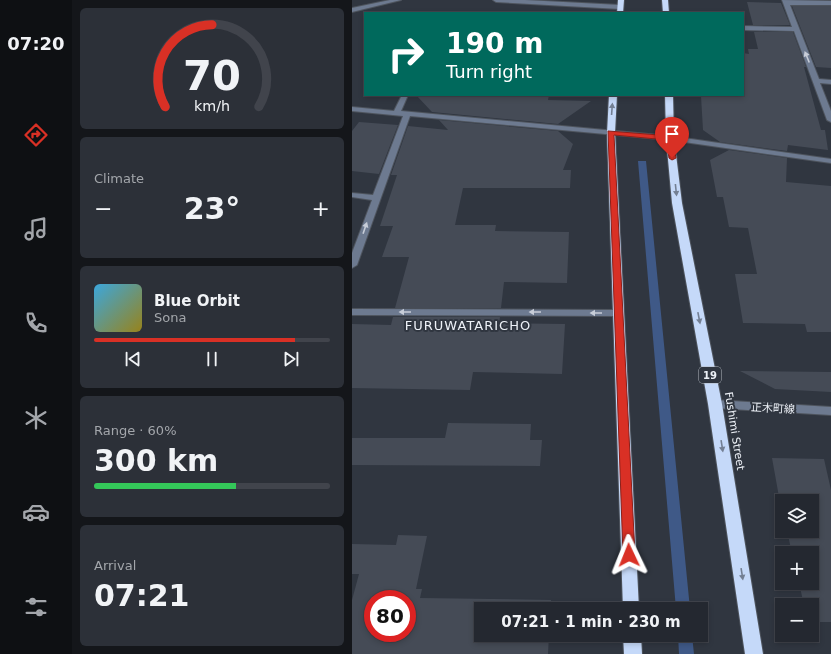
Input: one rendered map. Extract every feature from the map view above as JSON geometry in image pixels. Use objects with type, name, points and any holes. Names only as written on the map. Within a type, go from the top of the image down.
[{"type":"highway","points":[[665,0],[666,12]]},
{"type":"highway","points":[[613,96],[611,133],[631,602]]},
{"type":"highway","name":"Fushimi Street","points":[[669,96],[670,138],[677,204],[715,404],[754,654]]},
{"type":"highway","points":[[632,642],[633,654]]},
{"type":"street","points":[[352,10],[398,0]]},
{"type":"street","points":[[496,0],[620,7]]},
{"type":"street","points":[[831,3],[786,2],[795,29],[831,120]]},
{"type":"street","points":[[352,10],[359,14]]},
{"type":"street","points":[[744,28],[795,29]]},
{"type":"street","points":[[816,81],[831,82]]},
{"type":"street","points":[[397,113],[405,96]]},
{"type":"street","points":[[352,109],[670,138],[831,161]]},
{"type":"street","points":[[352,265],[407,114]]},
{"type":"street","points":[[352,195],[376,198]]},
{"type":"street","points":[[352,312],[619,313]]},
{"type":"street","name":"正木町線","points":[[715,404],[831,411]]},
{"type":"shaded area","points":[[638,161],[646,161],[689,602],[675,602]]},
{"type":"shaded area","points":[[678,642],[693,642],[694,654],[679,654]]},
{"type":"building","points":[[747,2],[781,3],[790,25],[753,25]]},
{"type":"building","points":[[792,6],[831,6],[831,68],[816,67]]},
{"type":"building","points":[[754,32],[793,32],[806,67],[804,67],[821,130],[825,130],[828,150],[788,145],[787,151],[720,142],[703,130],[701,96],[744,96],[744,53],[749,54],[748,49],[758,49]]},
{"type":"building","points":[[417,96],[549,96],[548,100],[591,101],[558,124],[432,112]]},
{"type":"building","points":[[439,120],[558,131],[573,144],[563,170],[571,170],[570,188],[463,188],[455,225],[496,225],[495,231],[569,232],[567,283],[504,282],[501,308],[395,308],[409,257],[382,257],[393,226],[380,226],[397,175],[391,175],[408,126],[448,130]]},
{"type":"building","points":[[359,122],[398,125],[379,174],[352,171],[352,131]]},
{"type":"building","points":[[729,150],[787,158],[786,182],[831,186],[831,332],[807,332],[805,324],[743,323],[735,274],[757,274],[748,228],[729,227],[723,197],[717,197],[710,160]]},
{"type":"building","points":[[393,317],[500,317],[499,323],[565,324],[562,374],[473,372],[470,390],[352,388],[352,324],[391,325]]},
{"type":"building","points":[[740,371],[831,372],[831,392],[775,389]]},
{"type":"building","points":[[448,423],[531,424],[530,440],[542,440],[540,466],[352,465],[352,438],[445,438]]},
{"type":"building","points":[[772,458],[824,459],[831,490],[831,622],[819,622],[819,598],[802,598],[801,590],[819,590],[819,546],[790,546],[789,538],[819,538],[819,494],[778,494]]},
{"type":"building","points":[[398,535],[427,536],[416,589],[422,589],[420,598],[551,600],[551,602],[474,602],[474,642],[549,642],[548,654],[352,654],[352,600],[359,574],[352,574],[352,544],[396,545]]},
{"type":"district","name":"FURUWATARICHO","points":[[468,325]]},
{"type":"route","points":[[629,555],[611,133],[670,138],[672,158]]}]
